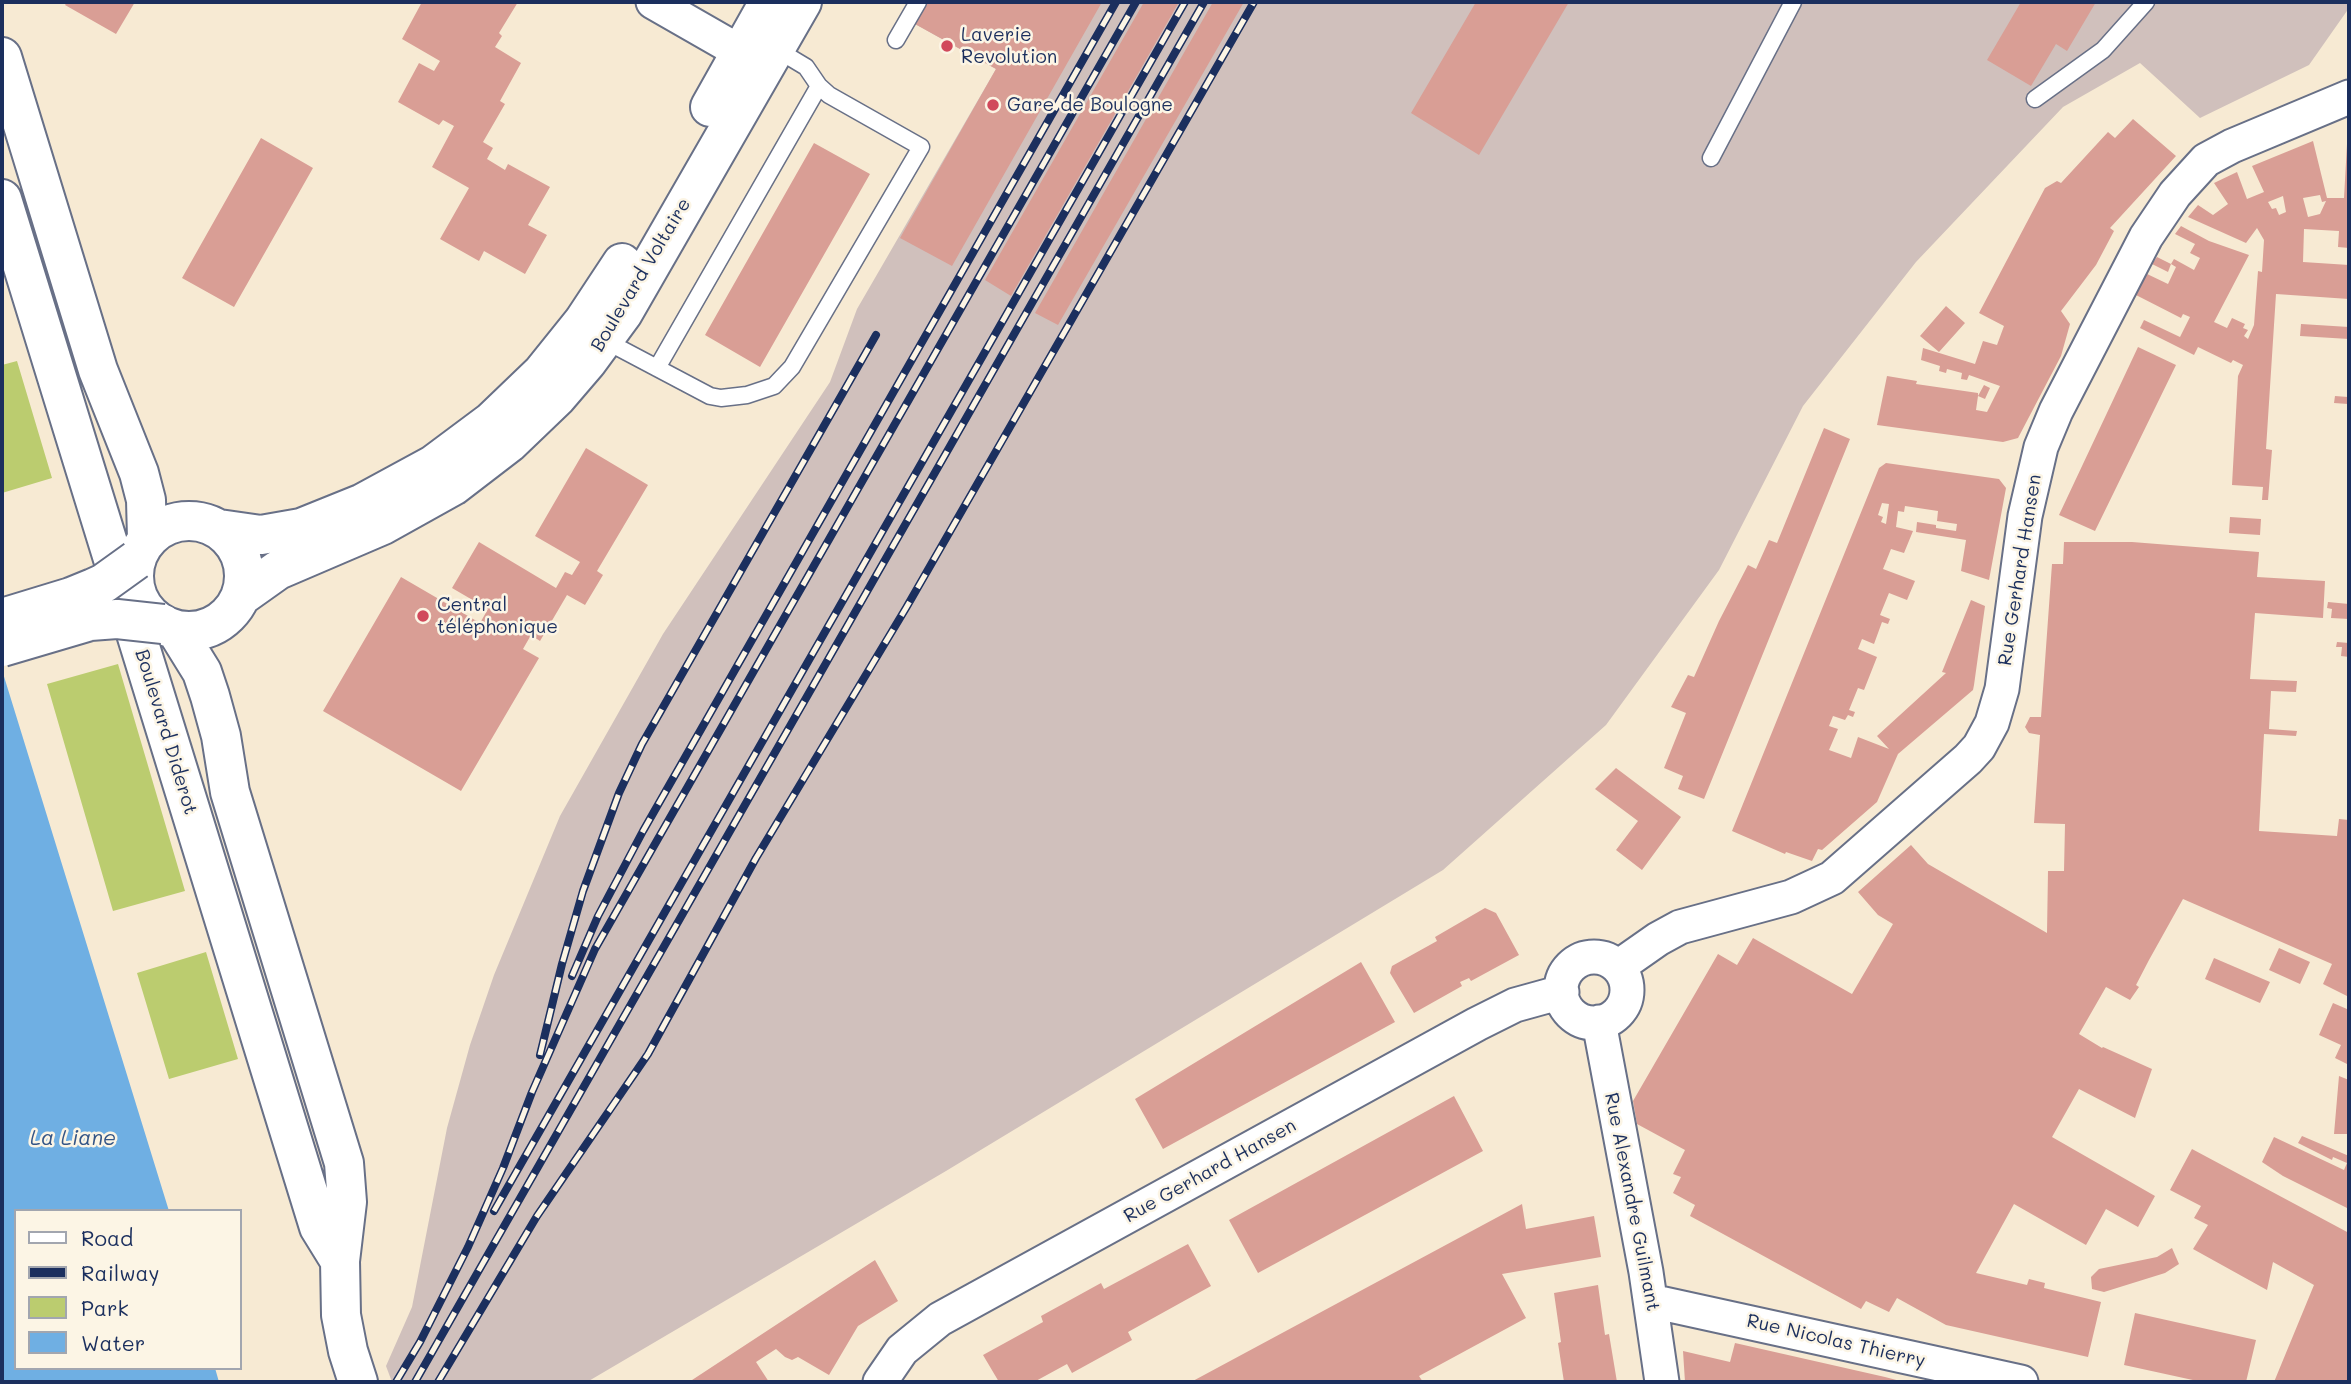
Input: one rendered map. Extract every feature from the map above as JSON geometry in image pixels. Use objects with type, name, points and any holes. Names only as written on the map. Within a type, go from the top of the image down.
[{"type":"street","points":[[653,2],[758,50]]},
{"type":"street","name":"Boulevard Voltaire","points":[[233,607],[278,570],[398,518],[466,476],[535,419],[573,380],[604,340],[647,272],[758,50],[769,2]]},
{"type":"street","name":"Boulevard Voltaire","points":[[209,525],[247,534],[274,534],[301,528],[333,516],[390,490],[426,469],[476,434],[504,410],[552,362],[598,302],[758,50],[802,2]]},
{"type":"street","points":[[2,57],[98,370],[127,438],[144,491],[141,550],[133,576],[138,597],[146,611],[170,627]]},
{"type":"street","name":"Rue Gerhard Hansen","points":[[1618,967],[1680,927],[1791,897],[1822,884],[1840,872],[1979,747],[1992,723],[2002,689],[2025,516],[2041,447],[2056,411],[2142,244],[2175,194],[2206,160],[2232,146],[2349,97]]},
{"type":"street","name":"Boulevard Diderot","points":[[2,199],[298,1160],[320,1227],[340,1261]]},
{"type":"street","points":[[2,647],[90,621],[117,619],[203,629],[233,607],[244,578],[242,562],[233,544],[164,489],[127,438]]},
{"type":"street","points":[[2,618],[71,597],[104,583],[141,550],[158,530],[170,524],[209,525]]},
{"type":"street","name":"Boulevard Diderot","points":[[221,736],[220,665],[233,607]]},
{"type":"street","name":"Boulevard Diderot","points":[[170,627],[202,672],[221,736],[233,801],[344,1163],[347,1202],[340,1261],[342,1326],[358,1382]]},
{"type":"street","points":[[1584,958],[1602,958],[1618,967],[1626,983],[1625,1000],[1615,1015],[1599,1022],[1576,1017],[1565,1003],[1562,992],[1563,980],[1569,969],[1584,958]]},
{"type":"street","name":"Rue Gerhard Hansen","points":[[880,1382],[902,1350],[940,1319],[1477,1024],[1516,1005],[1562,992]]},
{"type":"street","name":"Rue Alexandre Guilmant","points":[[1599,1022],[1651,1301],[1662,1382]]},
{"type":"street","name":"Rue Nicolas Thierry","points":[[1651,1301],[2021,1382]]},
{"type":"lane","points":[[896,40],[918,2]]},
{"type":"lane","points":[[1711,158],[1793,2]]},
{"type":"lane","points":[[2035,99],[2104,50],[2146,2]]},
{"type":"lane","points":[[604,340],[710,396],[734,398],[774,386],[784,377],[921,147],[829,95],[806,67],[758,50]]},
{"type":"lane","points":[[657,368],[819,86]]},
{"type":"shaded area","points":[[927,2],[2349,2],[2349,8],[2309,65],[2200,118],[2140,63],[2063,107],[1916,262],[1803,406],[1719,570],[1606,725],[1443,870],[946,1171],[587,1382],[392,1382],[386,1366],[412,1307],[447,1128],[470,1045],[494,975],[560,816],[663,634],[830,382],[857,309],[996,69],[915,24]]},
{"type":"green space","points":[[17,361],[52,478],[2,493],[2,365]]},
{"type":"green space","points":[[118,664],[185,891],[113,911],[47,684]]},
{"type":"green space","points":[[206,952],[238,1059],[169,1079],[137,973]]},
{"type":"water","name":"La Liane","points":[[2,670],[168,1209],[14,1209],[14,1370],[216,1370],[219,1382],[2,1382]]},
{"type":"building","points":[[67,2],[135,2],[116,34],[65,5]]},
{"type":"building","points":[[422,2],[518,2],[499,33],[502,36],[495,47],[521,63],[500,101],[505,104],[483,142],[493,148],[487,159],[505,170],[508,164],[550,187],[528,225],[547,235],[525,274],[484,251],[479,261],[440,239],[469,188],[432,167],[454,126],[443,120],[439,125],[398,102],[419,63],[434,71],[440,61],[402,39]]},
{"type":"building","points":[[927,2],[1102,2],[952,266],[900,238],[996,69],[915,24]]},
{"type":"building","points":[[1144,2],[1179,2],[1011,296],[985,280]]},
{"type":"building","points":[[1213,2],[1244,2],[1058,325],[1035,313]]},
{"type":"building","points":[[1476,2],[1569,2],[1479,155],[1411,113]]},
{"type":"building","points":[[2021,2],[2096,2],[2067,51],[2056,44],[2031,86],[1987,60]]},
{"type":"building","points":[[2133,119],[2176,156],[2110,228],[2114,231],[2096,265],[2061,311],[2070,324],[2061,356],[2018,438],[2003,442],[1877,425],[1887,376],[1917,381],[1916,384],[1978,393],[1976,410],[1987,412],[2000,386],[1969,375],[1967,380],[1961,379],[1962,373],[1947,369],[1946,373],[1939,371],[1940,366],[1921,360],[1923,348],[1975,364],[1983,341],[1997,345],[2004,326],[1979,313],[2045,188],[2057,181],[2061,183],[2108,132],[2115,138]]},
{"type":"building","points":[[261,138],[313,168],[234,307],[182,278]]},
{"type":"building","points":[[2313,141],[2327,198],[2344,198],[2349,144],[2349,248],[2338,247],[2339,231],[2304,229],[2303,262],[2349,265],[2349,299],[2276,294],[2266,449],[2272,450],[2268,500],[2262,500],[2263,487],[2232,485],[2238,376],[2243,365],[2233,360],[2231,363],[2198,347],[2194,355],[2140,328],[2144,320],[2180,337],[2190,317],[2183,314],[2181,318],[2134,294],[2145,273],[2168,284],[2176,267],[2171,264],[2174,259],[2194,270],[2200,258],[2190,253],[2195,244],[2175,234],[2181,226],[2209,241],[2249,255],[2214,322],[2227,328],[2232,318],[2245,324],[2243,328],[2248,330],[2244,336],[2248,339],[2254,325],[2258,271],[2262,272],[2264,240],[2257,228],[2246,243],[2188,217],[2198,205],[2213,215],[2228,204],[2214,183],[2237,172],[2247,199],[2264,192],[2252,166]],"holes":[[[2320,195],[2322,202],[2326,201],[2320,214],[2308,217],[2303,198]],[[2283,196],[2286,212],[2279,215],[2276,208],[2272,209],[2268,202]]]},
{"type":"building","points":[[814,143],[870,174],[760,367],[705,335]]},
{"type":"building","points":[[2157,257],[2171,264],[2168,272],[2152,264]]},
{"type":"building","points":[[1946,306],[1965,323],[1939,352],[1920,336]]},
{"type":"building","points":[[2301,324],[2349,327],[2349,339],[2300,336]]},
{"type":"building","points":[[2138,347],[2176,365],[2095,531],[2059,515]]},
{"type":"building","points":[[1984,385],[1990,388],[1985,399],[1978,396]]},
{"type":"building","points":[[2335,396],[2348,397],[2348,404],[2334,403]]},
{"type":"building","points":[[1824,428],[1850,439],[1704,799],[1678,789],[1683,776],[1664,768],[1686,713],[1671,707],[1688,675],[1694,677],[1748,565],[1756,569],[1769,540],[1777,543]]},
{"type":"building","name":"Central téléphonique","points":[[586,448],[648,485],[597,571],[603,575],[585,605],[567,595],[540,641],[531,635],[523,649],[539,658],[461,791],[323,711],[401,577],[480,623],[488,609],[452,588],[479,542],[556,588],[565,572],[572,575],[580,562],[535,536]]},
{"type":"building","points":[[1886,463],[1999,479],[2006,488],[1989,580],[1961,571],[1966,540],[1916,532],[1917,522],[1956,531],[1957,524],[1937,521],[1938,511],[1905,506],[1904,512],[1898,511],[1896,527],[1913,531],[1904,553],[1891,549],[1883,569],[1915,581],[1907,600],[1889,593],[1880,615],[1890,619],[1888,624],[1882,622],[1874,644],[1862,639],[1858,649],[1877,657],[1864,690],[1858,688],[1849,710],[1855,712],[1853,717],[1848,715],[1845,720],[1833,716],[1829,726],[1838,729],[1829,750],[1851,758],[1858,737],[1889,749],[1877,736],[1946,673],[1942,672],[1971,600],[1985,606],[1974,685],[1973,690],[1898,754],[1877,802],[1822,850],[1818,849],[1812,861],[1786,852],[1785,854],[1732,831],[1879,468]],"holes":[[[1882,503],[1889,504],[1886,524],[1881,522],[1883,517],[1878,515]]]},
{"type":"building","points":[[2230,517],[2261,519],[2260,535],[2229,533]]},
{"type":"building","points":[[2064,542],[2132,542],[2259,552],[2257,577],[2325,581],[2323,618],[2255,613],[2250,679],[2297,681],[2296,692],[2271,691],[2269,729],[2297,731],[2296,736],[2264,734],[2259,831],[2337,836],[2339,819],[2349,820],[2349,997],[2323,984],[2332,964],[2183,899],[2130,1000],[2106,987],[2079,1034],[2102,1048],[2152,1069],[2135,1118],[2079,1089],[2052,1137],[2155,1196],[2138,1227],[2106,1209],[2086,1245],[2014,1204],[1976,1273],[2027,1285],[2029,1279],[2045,1283],[2044,1288],[2101,1302],[2088,1357],[1946,1325],[1897,1298],[1889,1312],[1866,1301],[1861,1309],[1690,1216],[1695,1205],[1673,1193],[1681,1177],[1673,1174],[1685,1150],[1637,1124],[1633,1101],[1718,954],[1737,965],[1753,938],[1852,994],[1893,924],[1878,915],[1858,892],[1911,845],[1928,864],[2047,933],[2048,871],[2064,871],[2065,824],[2034,823],[2040,735],[2029,733],[2025,727],[2030,717],[2041,717],[2052,564],[2063,564]]},
{"type":"building","points":[[2328,602],[2349,604],[2349,619],[2331,618],[2332,609],[2327,608]]},
{"type":"building","points":[[2337,642],[2349,643],[2349,657],[2341,656],[2342,647],[2336,647]]},
{"type":"building","points":[[1616,768],[1681,817],[1642,870],[1616,850],[1638,821],[1595,789]]},
{"type":"building","points":[[1485,908],[1496,913],[1519,955],[1471,981],[1469,978],[1460,982],[1462,986],[1414,1013],[1390,973],[1392,966],[1437,941],[1435,937]]},
{"type":"building","points":[[2279,948],[2310,962],[2300,984],[2269,970]]},
{"type":"building","points":[[2214,958],[2270,982],[2260,1003],[2205,979]]},
{"type":"building","points":[[1361,962],[1395,1022],[1163,1149],[1135,1099]]},
{"type":"building","points":[[2333,1003],[2347,1009],[2349,1003],[2349,1065],[2335,1058],[2341,1045],[2319,1035]]},
{"type":"building","points":[[2339,1076],[2349,1080],[2349,1134],[2334,1134]]},
{"type":"building","points":[[1454,1096],[1483,1151],[1258,1273],[1229,1220]]},
{"type":"building","points":[[2302,1136],[2349,1156],[2349,1209],[2283,1176],[2262,1162],[2274,1137],[2344,1170],[2347,1163],[2333,1157],[2332,1160],[2298,1143]]},
{"type":"building","points":[[2192,1149],[2349,1233],[2349,1382],[2274,1382],[2314,1285],[2273,1262],[2267,1290],[2193,1249],[2208,1225],[2194,1218],[2201,1206],[2170,1190]]},
{"type":"building","points":[[1522,1204],[1526,1229],[1594,1216],[1601,1257],[1502,1274],[1526,1318],[1419,1376],[1423,1382],[1191,1382]]},
{"type":"building","points":[[1188,1244],[1211,1286],[1128,1332],[1132,1340],[1072,1373],[1067,1364],[1034,1382],[999,1382],[983,1355],[1043,1322],[1041,1316],[1101,1283],[1104,1289]]},
{"type":"building","points":[[2172,1248],[2179,1264],[2165,1273],[2104,1292],[2092,1289],[2091,1277],[2099,1269],[2157,1257]]},
{"type":"building","points":[[875,1260],[898,1301],[858,1326],[829,1375],[798,1357],[792,1360],[785,1357],[776,1349],[756,1362],[769,1382],[689,1382]]},
{"type":"building","points":[[1598,1285],[1605,1335],[1609,1334],[1617,1382],[1564,1382],[1554,1293]]},
{"type":"building","points":[[2135,1313],[2256,1340],[2246,1382],[2202,1382],[2124,1365]]},
{"type":"building","points":[[1735,1343],[1904,1382],[1685,1382],[1683,1351],[1730,1362]]},
{"type":"railway","points":[[572,976],[598,916],[643,831],[1116,2]]},
{"type":"railway","points":[[396,1382],[420,1342],[468,1247],[595,949],[1136,2]]},
{"type":"railway","points":[[494,1211],[1185,2]]},
{"type":"railway","points":[[415,1382],[1204,2]]},
{"type":"railway","points":[[438,1382],[537,1216],[648,1054],[756,858],[906,608],[1254,2]]},
{"type":"railway","points":[[540,1055],[583,891],[619,793],[642,744],[876,335]]},
{"type":"place","name":"Laverie Revolution","points":[[947,46]]},
{"type":"place","name":"Gare de Boulogne","points":[[993,105]]},
{"type":"place","name":"Central téléphonique","points":[[423,616]]}]
